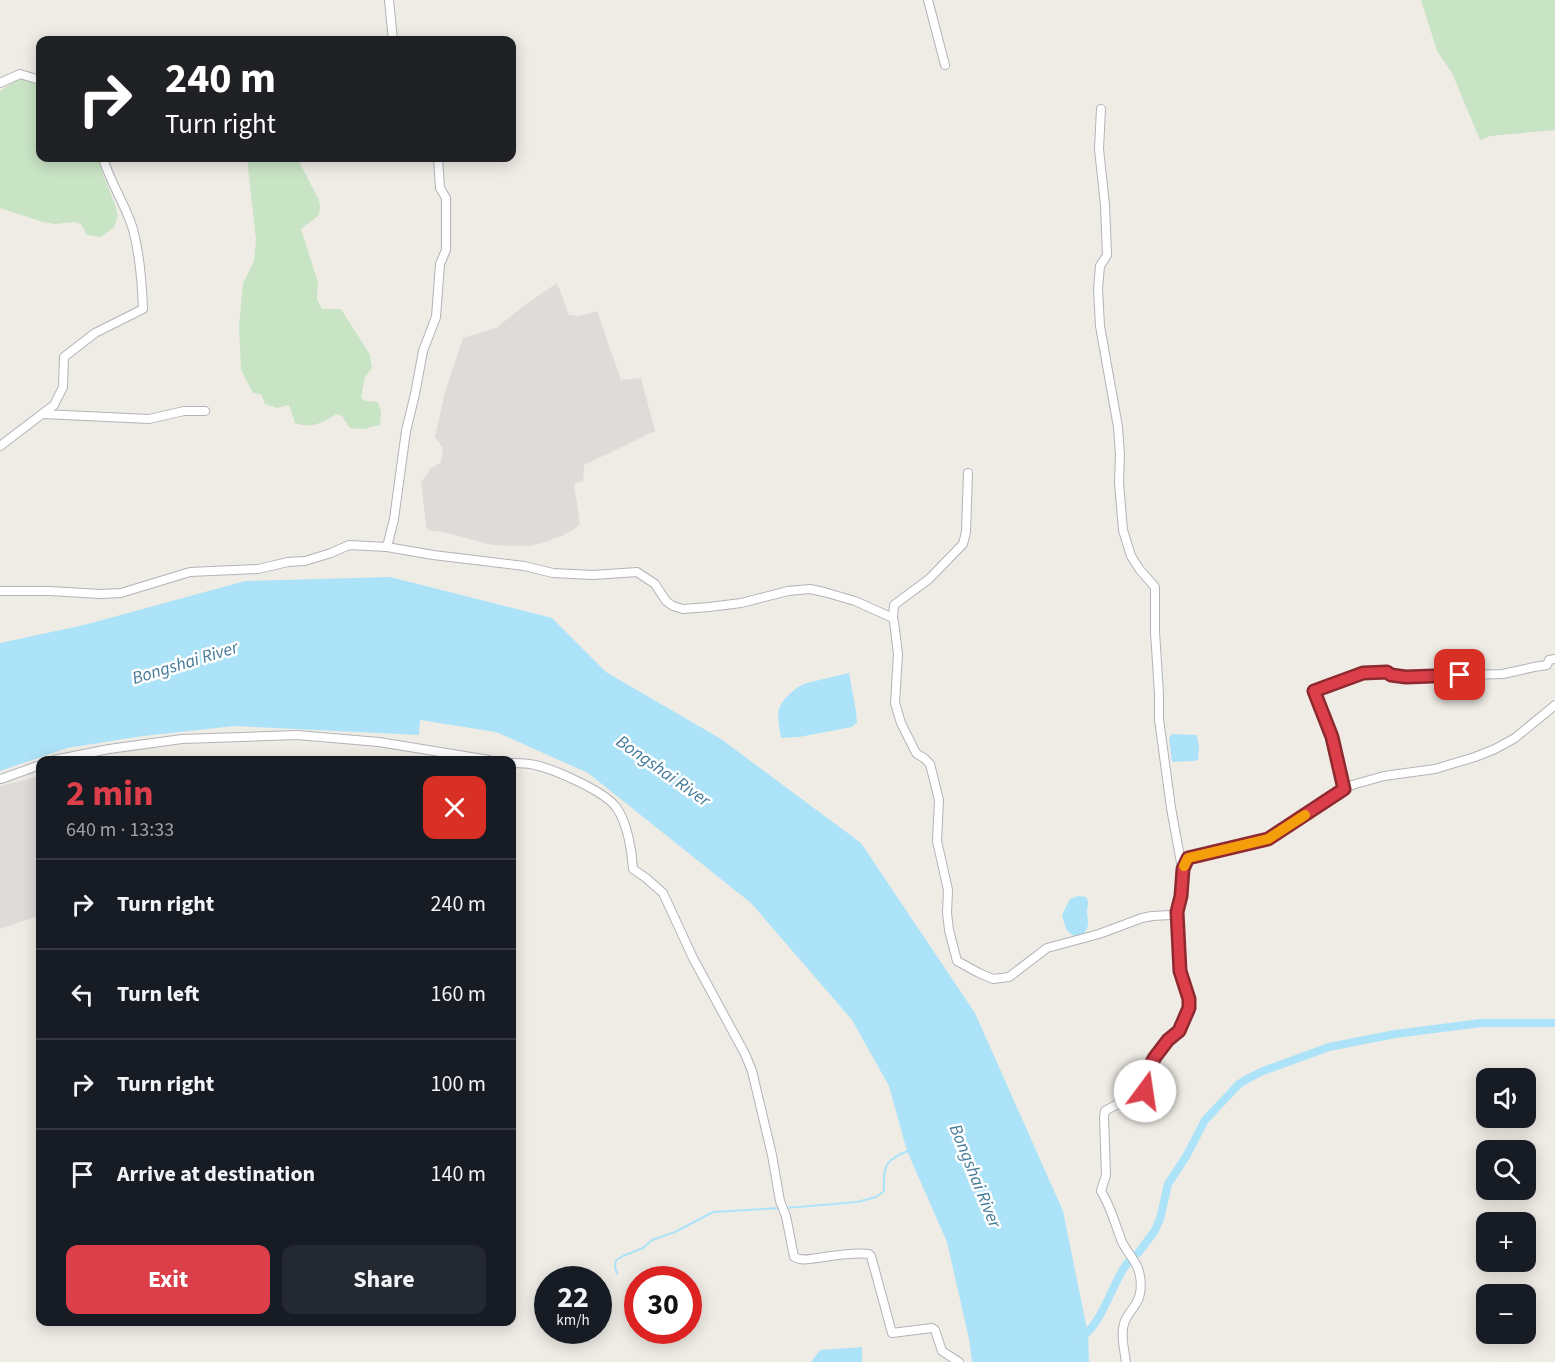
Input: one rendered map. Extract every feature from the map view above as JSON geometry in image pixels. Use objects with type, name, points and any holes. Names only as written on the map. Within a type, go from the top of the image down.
[{"type":"street","points":[[389,0],[393,36]]},
{"type":"street","points":[[928,0],[945,65]]},
{"type":"street","points":[[0,83],[20,74],[36,79]]},
{"type":"street","points":[[1101,109],[1100,148],[1106,205],[1107,255],[1100,266],[1098,289],[1100,326],[1119,427],[1119,483],[1123,530],[1131,556],[1155,587],[1159,719],[1171,808],[1183,869],[1177,912],[1180,971],[1189,999],[1189,1008],[1179,1031],[1168,1040],[1150,1066],[1145,1091],[1105,1111],[1106,1175],[1101,1191],[1126,1250],[1135,1262],[1140,1282],[1138,1301],[1123,1324],[1126,1362]]},
{"type":"street","points":[[0,446],[54,405],[63,387],[64,357],[95,333],[142,309],[140,262],[135,239],[104,162]]},
{"type":"street","points":[[387,547],[394,519],[406,431],[423,351],[436,317],[440,264],[446,250],[447,198],[440,188],[438,162]]},
{"type":"street","points":[[43,414],[149,418],[184,411],[205,411]]},
{"type":"street","points":[[968,473],[966,532],[963,544],[929,579],[894,605],[893,618],[898,654],[895,704],[901,723],[915,751],[930,764],[939,800],[937,841],[948,890],[949,930],[957,961],[993,979],[1009,977],[1047,948],[1099,934],[1142,918],[1171,915],[1177,912]]},
{"type":"street","points":[[0,591],[121,593],[190,572],[258,569],[319,557],[349,545],[387,547],[524,566],[553,573],[593,575],[637,572],[655,585],[666,601],[683,609],[731,604],[788,591],[810,590],[855,601],[893,618]]},
{"type":"street","points":[[1344,789],[1332,737],[1314,691],[1363,673],[1387,672],[1391,675],[1406,677],[1503,674],[1547,665],[1549,660],[1555,659]]},
{"type":"street","points":[[1183,869],[1188,858],[1268,839],[1352,785],[1369,779],[1435,768],[1495,749],[1515,738],[1555,705]]},
{"type":"street","points":[[74,756],[182,739],[297,735],[379,742],[465,756]]},
{"type":"street","points":[[516,763],[546,768],[583,784],[602,795],[616,807],[632,849],[633,869],[663,893],[693,958],[752,1071],[794,1257],[805,1259],[869,1254],[872,1256],[892,1333],[932,1328],[935,1330],[942,1351],[959,1362]]},
{"type":"street","points":[[0,779],[36,766]]},
{"type":"shaded area","points":[[557,283],[569,315],[579,316],[597,311],[621,380],[641,378],[655,431],[584,465],[583,481],[574,484],[580,524],[561,536],[529,546],[492,545],[427,530],[421,483],[431,468],[441,463],[443,448],[435,437],[445,392],[463,338],[496,328]]},
{"type":"shaded area","points":[[36,777],[36,916],[0,929],[0,786]]},
{"type":"green space","points":[[1421,0],[1555,0],[1555,130],[1490,136],[1480,140],[1452,73],[1437,51]]},
{"type":"green space","points":[[20,77],[36,83],[36,162],[100,162],[118,216],[114,227],[101,237],[87,235],[81,224],[75,222],[55,224],[43,222],[0,208],[0,91]]},
{"type":"green space","points":[[249,162],[299,162],[319,200],[319,215],[301,229],[318,282],[317,299],[322,309],[341,309],[370,355],[372,368],[365,377],[361,398],[378,402],[381,412],[380,425],[364,429],[350,428],[342,416],[336,414],[317,424],[295,423],[289,405],[277,408],[265,404],[261,394],[253,393],[241,370],[239,325],[243,283],[254,261],[256,240]]},
{"type":"water","name":"Bongshai River","points":[[390,577],[552,618],[606,672],[721,739],[861,843],[975,1013],[1063,1211],[1088,1334],[1089,1362],[972,1362],[947,1242],[907,1151],[889,1086],[852,1020],[751,903],[588,773],[496,732],[420,720],[419,735],[235,726],[143,736],[67,748],[44,756],[36,756],[36,759],[0,771],[0,643],[84,625],[245,581]]},
{"type":"water","points":[[849,673],[857,722],[852,727],[781,738],[778,714],[781,704],[788,695],[807,683]]},
{"type":"water","points":[[1172,734],[1197,735],[1198,760],[1172,762],[1169,738]]},
{"type":"water","points":[[1078,896],[1086,897],[1088,900],[1088,923],[1085,932],[1074,936],[1065,925],[1062,915],[1070,899]]},
{"type":"water","points":[[862,1347],[862,1362],[811,1362],[820,1350]]},
{"type":"waterway","points":[[1138,1253],[1154,1232],[1160,1219],[1168,1184],[1187,1155],[1205,1120],[1239,1084],[1249,1078],[1329,1047],[1395,1034],[1481,1023],[1555,1023]]},
{"type":"waterway","points":[[786,1208],[857,1202],[876,1197],[884,1191],[887,1164],[895,1157],[910,1150]]},
{"type":"waterway","points":[[617,1274],[616,1260],[643,1248],[652,1240],[675,1232],[713,1212],[781,1208]]},
{"type":"waterway","points":[[1080,1339],[1096,1322],[1128,1262]]},
{"type":"slow traffic","points":[[1184,866],[1188,858],[1268,839],[1305,815]]},
{"type":"route","points":[[1145,1091],[1150,1066],[1161,1047],[1179,1031],[1189,1008],[1189,999],[1180,971],[1177,912],[1183,869],[1188,858],[1268,839],[1344,789],[1332,737],[1314,691],[1363,673],[1387,672],[1391,675],[1406,677],[1460,675]]}]
